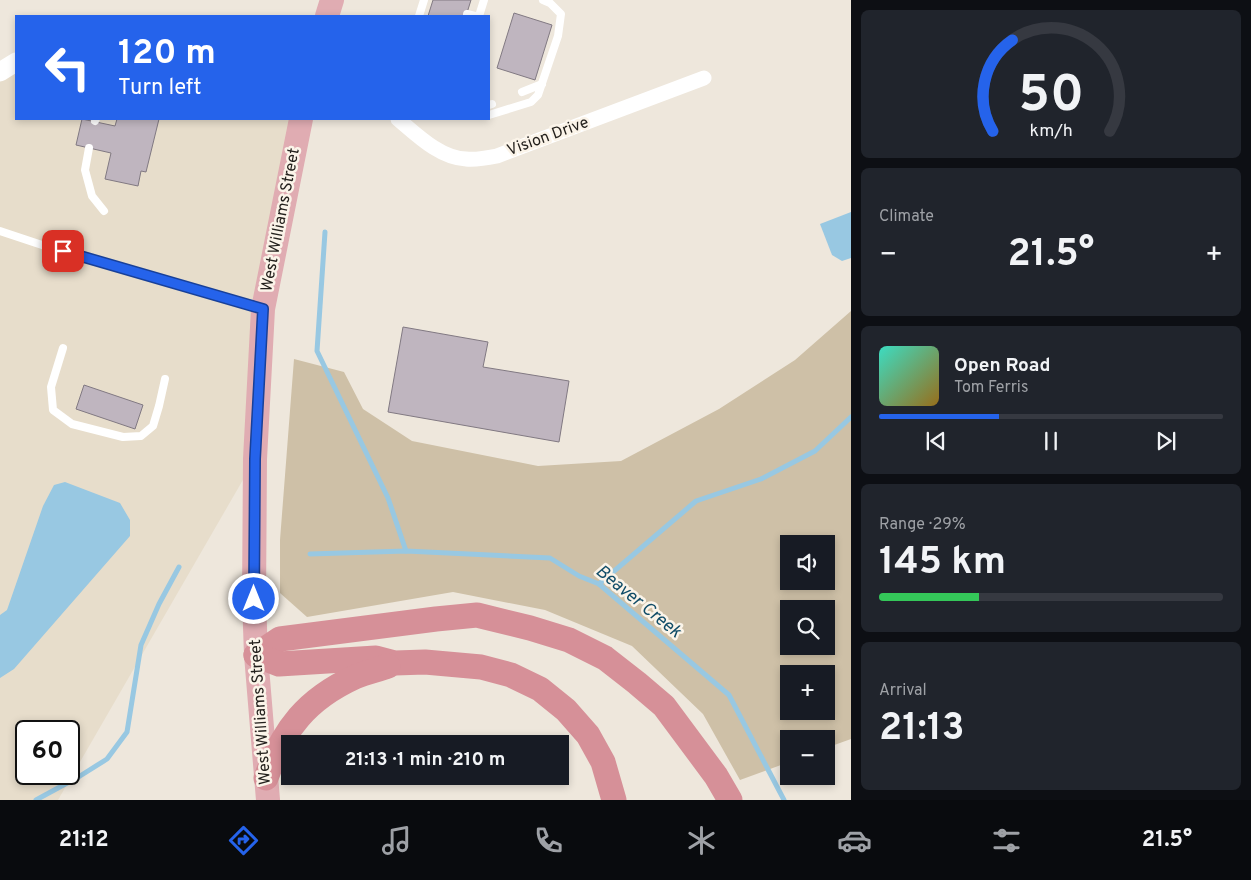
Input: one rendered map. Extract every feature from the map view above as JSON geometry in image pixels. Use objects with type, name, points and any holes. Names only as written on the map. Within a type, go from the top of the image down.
[{"type":"highway","points":[[256,654],[280,639],[436,618],[477,615],[569,640],[605,658],[664,706],[716,776],[730,800]]},
{"type":"highway","points":[[256,654],[279,664],[376,658],[395,663],[433,662],[481,667],[511,675],[540,688],[566,710],[588,735],[603,762],[614,800]]},
{"type":"highway","points":[[267,789],[274,754],[288,730],[312,704],[340,684],[395,663]]},
{"type":"main road","name":"West Williams Street","points":[[267,789],[256,654],[254,599],[255,459],[263,309],[301,120]]},
{"type":"street","points":[[0,72],[15,63]]},
{"type":"street","name":"Vision Drive","points":[[399,120],[438,150],[464,159],[480,159],[497,156],[704,78]]},
{"type":"lane","points":[[479,15],[484,0]]},
{"type":"lane","points":[[490,115],[531,102],[538,95],[558,36],[561,14],[544,0]]},
{"type":"lane","points":[[420,15],[427,1]]},
{"type":"lane","points":[[467,14],[471,15]]},
{"type":"lane","points":[[522,92],[542,84]]},
{"type":"lane","points":[[89,148],[85,170],[92,196],[104,211]]},
{"type":"lane","points":[[0,231],[48,247],[263,309]]},
{"type":"lane","points":[[63,348],[51,387],[53,410],[72,424],[123,437],[141,436],[153,426],[165,379]]},
{"type":"shaded area","points":[[15,63],[15,120],[301,120],[263,309],[255,459],[80,762],[80,720],[15,720],[15,785],[67,785],[58,800],[0,800],[0,72]]},
{"type":"shaded area","points":[[851,311],[851,739],[835,745],[835,730],[780,730],[780,765],[740,780],[703,714],[632,646],[545,610],[453,592],[307,617],[280,593],[280,540],[294,359],[344,372],[363,409],[412,441],[538,466],[621,461],[719,409],[795,360]]},
{"type":"water","points":[[851,212],[851,258],[842,261],[832,255],[820,224]]},
{"type":"water","points":[[65,482],[120,503],[130,520],[130,536],[14,669],[0,678],[0,615],[7,610],[43,506],[54,485]]},
{"type":"building","points":[[433,0],[471,0],[466,15],[428,15]]},
{"type":"building","points":[[514,13],[552,25],[535,80],[497,68]]},
{"type":"building","points":[[82,120],[115,126],[117,120],[159,120],[146,172],[141,171],[138,186],[105,179],[111,153],[76,145]]},
{"type":"building","points":[[403,327],[488,342],[483,367],[569,381],[559,442],[388,412]]},
{"type":"building","points":[[84,385],[143,405],[135,429],[76,409]]},
{"type":"waterway","points":[[325,232],[317,351],[388,498],[406,551]]},
{"type":"waterway","points":[[599,584],[696,501],[761,479],[815,451],[851,417]]},
{"type":"waterway","name":"Beaver Creek","points":[[310,554],[406,551],[550,558],[579,576],[599,584],[729,695],[784,800]]},
{"type":"waterway","name":"Beaver Creek","points":[[36,800],[107,759],[127,732],[141,645],[159,604],[179,567]]},
{"type":"route","points":[[63,251],[263,309],[255,459],[254,599]]}]
